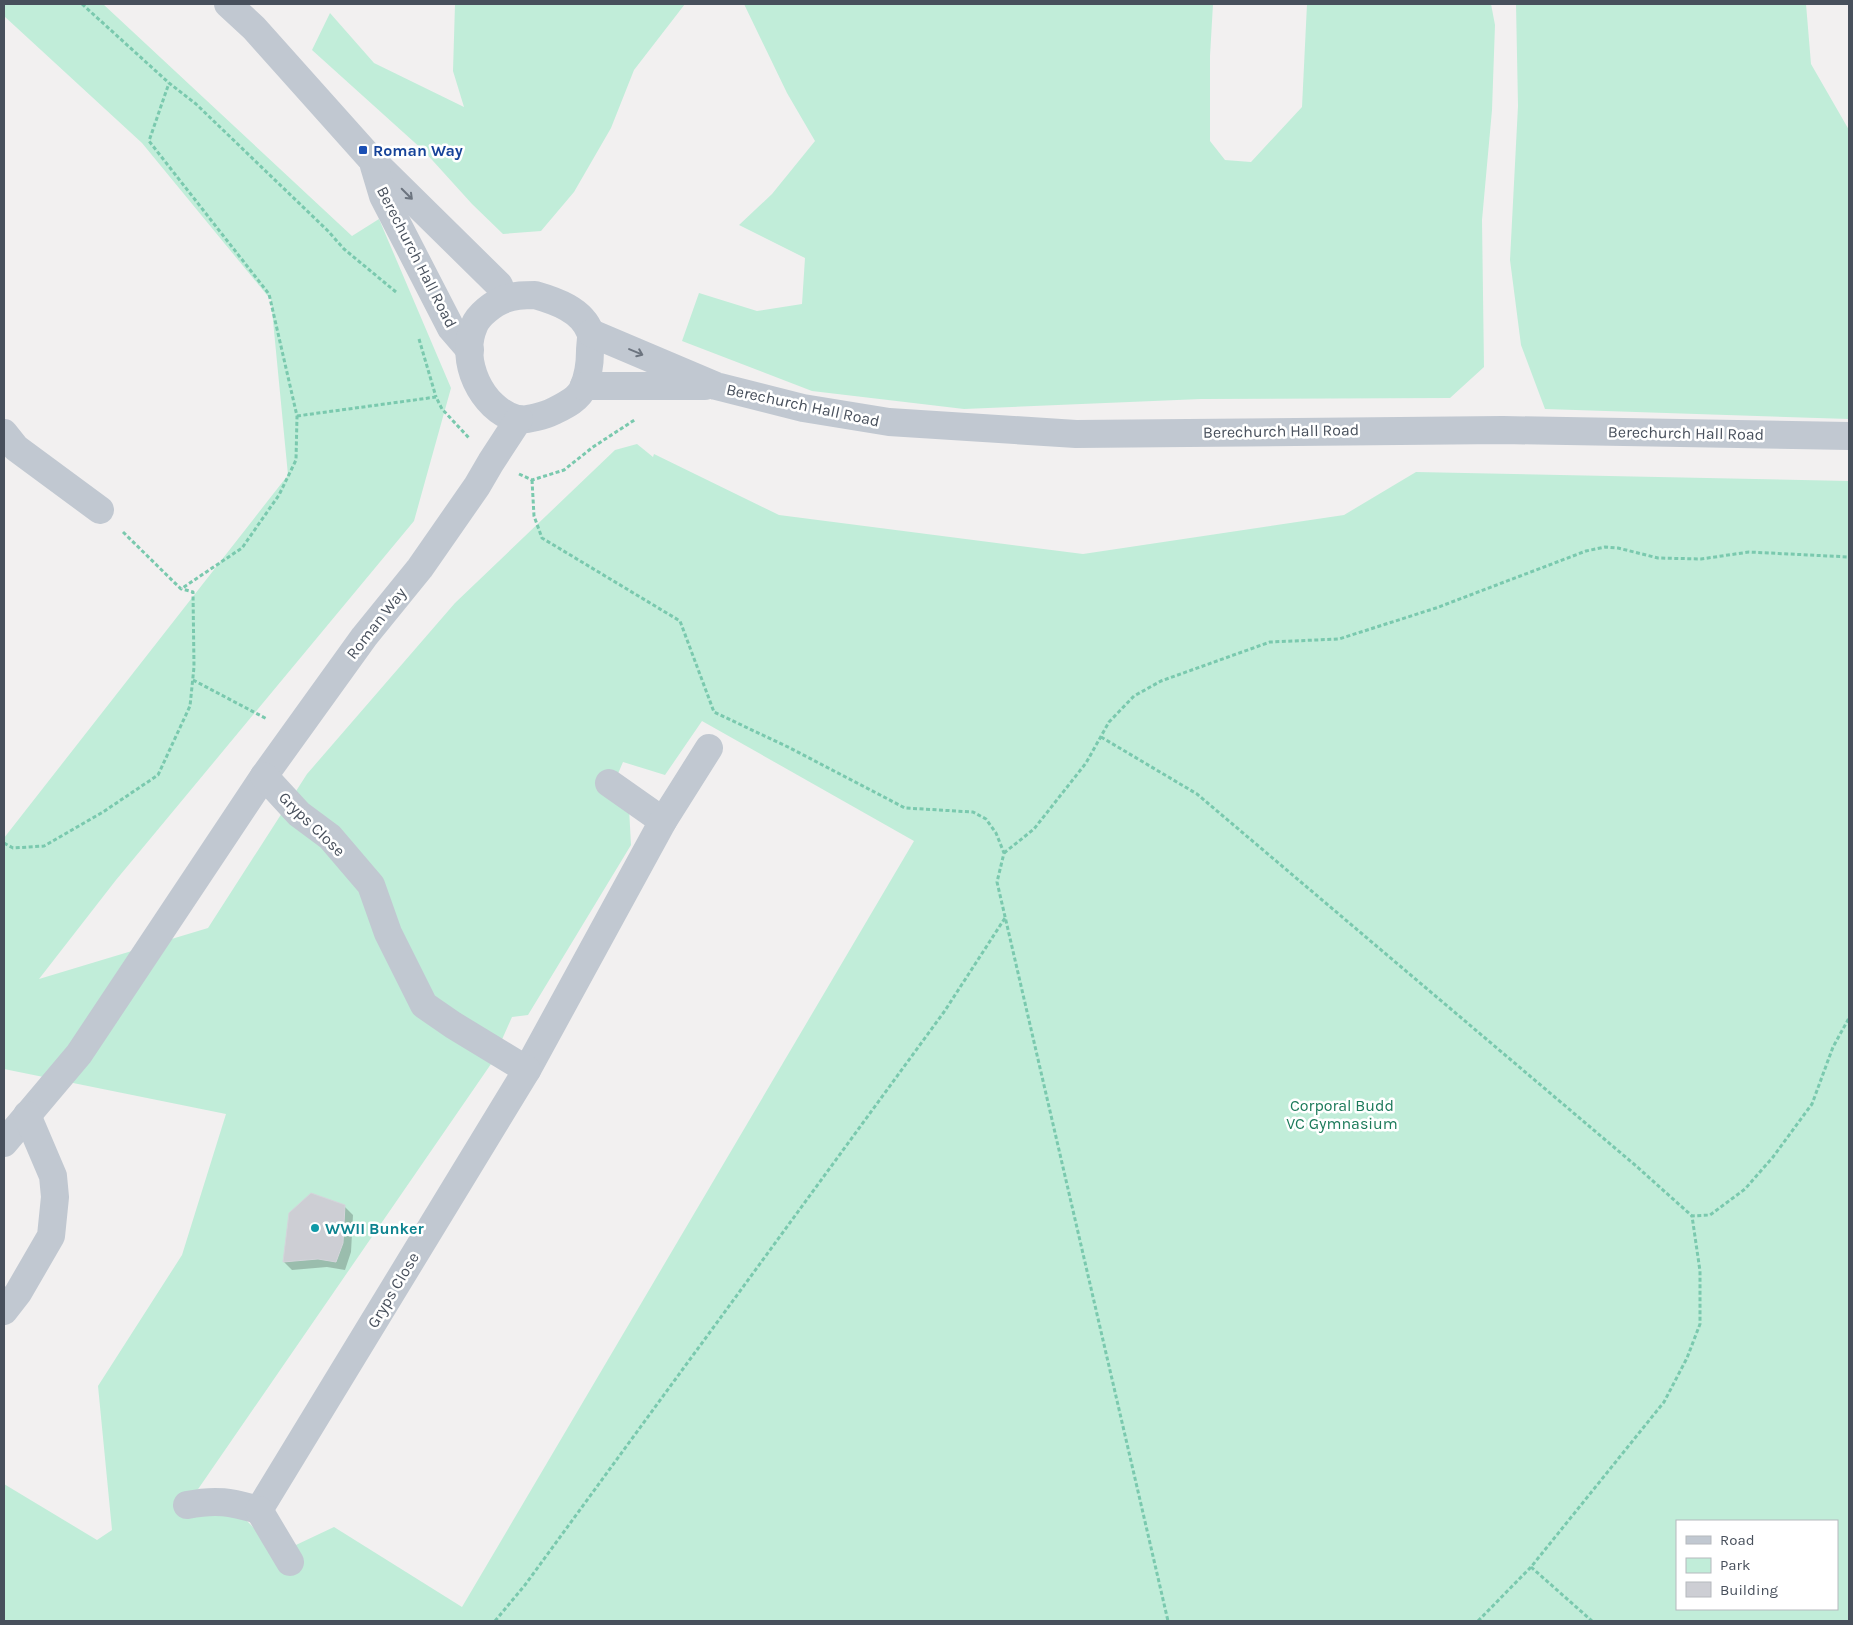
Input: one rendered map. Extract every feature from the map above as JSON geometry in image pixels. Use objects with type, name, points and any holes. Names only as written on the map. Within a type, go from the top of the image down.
[{"type":"street","name":"Berechurch Hall Road","points":[[228,4],[254,28],[372,160],[499,285],[504,299]]},
{"type":"street","name":"Berechurch Hall Road","points":[[372,160],[383,196],[451,328],[470,350]]},
{"type":"street","points":[[535,295],[549,299],[582,317],[591,333],[590,360],[582,392],[575,399],[545,415],[519,419],[498,410],[487,400],[473,375],[470,350],[474,325],[487,310],[504,299],[535,295]]},
{"type":"street","name":"Berechurch Hall Road","points":[[591,333],[716,386],[803,408],[888,422],[1076,434],[1503,430],[1849,436]]},
{"type":"street","name":"Berechurch Hall Road","points":[[584,386],[716,386]]},
{"type":"street","name":"Roman Way","points":[[4,1143],[78,1054],[264,776],[364,637],[420,568],[477,486],[519,419]]},
{"type":"street","points":[[8,448],[100,510]]},
{"type":"street","name":"Gryps Close","points":[[259,1510],[527,1070],[663,821],[709,748]]},
{"type":"street","name":"Gryps Close","points":[[264,776],[299,814],[330,836],[371,886],[388,933],[424,1005],[527,1070]]},
{"type":"street","points":[[610,783],[663,821]]},
{"type":"street","points":[[4,1311],[18,1293],[51,1236],[55,1197],[53,1176],[27,1115]]},
{"type":"street","points":[[187,1505],[215,1501],[259,1510],[290,1562]]},
{"type":"path","points":[[82,4],[169,83],[203,111],[328,231],[344,249],[402,297]]},
{"type":"path","points":[[169,83],[148,140],[270,294],[297,416],[296,460],[279,495],[242,548],[182,589]]},
{"type":"path","points":[[417,332],[436,398]]},
{"type":"path","points":[[532,480],[534,516],[542,538],[680,621],[714,712],[790,748],[905,808],[973,812],[986,819],[996,833],[1004,853],[997,882],[1168,1621]]},
{"type":"path","points":[[4,844],[13,848],[44,846],[103,812],[158,775],[190,706],[193,680],[193,592],[182,589],[100,510]]},
{"type":"path","points":[[1004,853],[1034,829],[1086,763],[1109,722],[1134,696],[1161,681],[1270,642],[1339,640],[1436,608],[1586,551],[1605,547],[1618,548],[1658,558],[1701,559],[1749,552],[1849,557]]},
{"type":"path","points":[[193,680],[294,734]]},
{"type":"path","points":[[1100,736],[1197,794],[1627,1158],[1692,1216],[1700,1272],[1700,1324],[1687,1358],[1664,1402],[1531,1567],[1478,1621]]},
{"type":"path","points":[[496,1621],[525,1585],[938,1021],[1006,918]]},
{"type":"path","points":[[1692,1216],[1710,1215],[1745,1189],[1773,1157],[1812,1104],[1833,1046],[1849,1018]]},
{"type":"path","points":[[1531,1567],[1592,1621]]},
{"type":"green space","name":"Corporal Budd VC Gymnasium","points":[[4,4],[103,4],[352,236],[379,219],[451,388],[414,521],[116,880],[39,979],[208,928],[307,774],[455,603],[615,450],[637,444],[653,457],[654,454],[779,515],[1083,554],[1344,515],[1416,472],[1849,481],[1849,1621],[4,1621],[4,1484],[97,1540],[112,1530],[98,1386],[182,1255],[226,1114],[4,1069],[4,838],[288,475],[271,300],[142,143],[4,16]],"holes":[[[702,721],[914,841],[462,1607],[334,1527],[279,1553],[230,1504],[183,1511],[491,1064],[512,1017],[528,1015],[631,845],[629,808],[611,790],[623,762],[665,775]]]},
{"type":"green space","points":[[455,4],[685,4],[634,70],[611,128],[574,192],[541,231],[503,234],[472,204],[424,151],[312,50],[330,13],[374,63],[464,107],[453,71]]},
{"type":"green space","points":[[744,4],[1213,4],[1210,56],[1210,141],[1225,160],[1251,162],[1302,107],[1307,4],[1491,4],[1495,25],[1492,110],[1482,220],[1484,367],[1450,398],[1201,399],[964,409],[812,391],[682,341],[699,293],[757,311],[802,304],[805,258],[739,225],[772,194],[815,141],[787,93]]},
{"type":"green space","points":[[1516,4],[1806,4],[1811,64],[1849,130],[1849,419],[1545,409],[1521,345],[1510,260],[1518,106]]},
{"type":"building","name":"WWII Bunker","points":[[311,1193],[345,1205],[343,1243],[336,1262],[318,1259],[283,1262],[289,1213]]},
{"type":"place","name":"Roman Way","points":[[363,150]]},
{"type":"place","name":"WWII Bunker","points":[[315,1228]]}]
